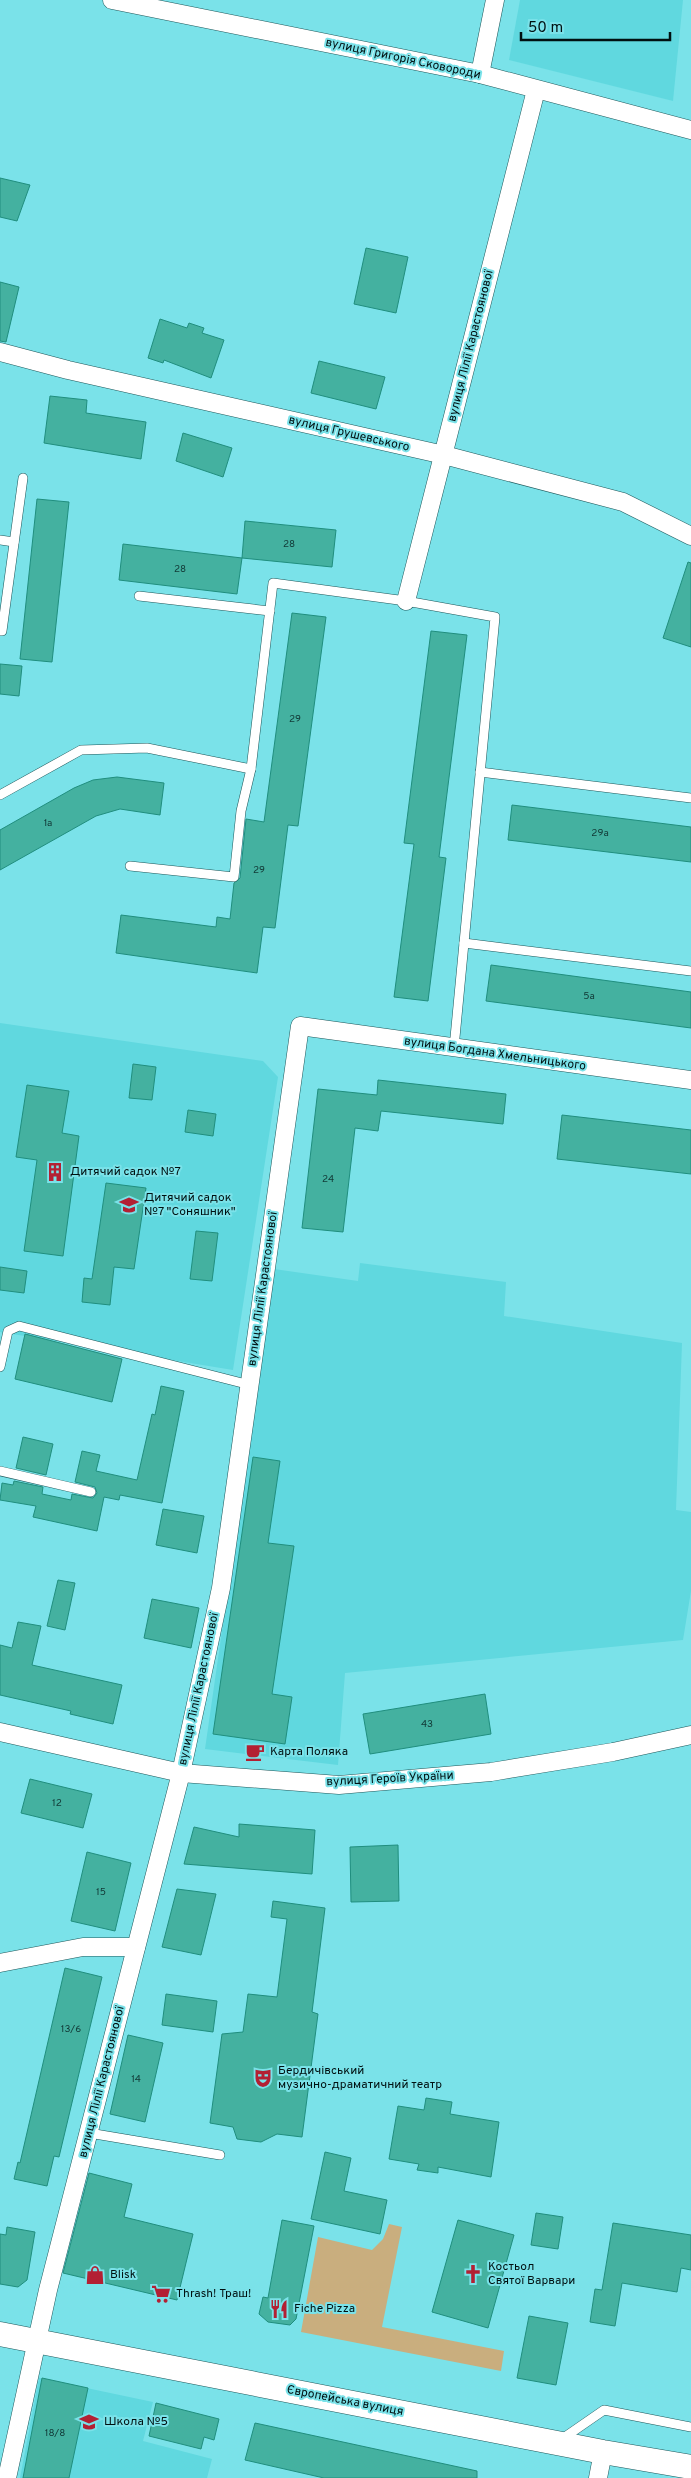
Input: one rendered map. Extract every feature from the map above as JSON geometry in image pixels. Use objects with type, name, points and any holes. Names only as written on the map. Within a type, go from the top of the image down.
[{"type":"street","name":"вулиця Григорія Сковороди","points":[[112,0],[480,74],[691,130]]},
{"type":"street","points":[[480,74],[495,0]]},
{"type":"street","name":"вулиця Лілії Карастоянової","points":[[406,601],[536,90]]},
{"type":"street","name":"вулиця Грушевського","points":[[0,352],[68,370],[444,455],[623,502],[691,536]]},
{"type":"street","name":"вулиця Лілії Карастоянової","points":[[7,2478],[36,2340],[181,1773],[221,1588],[300,1026]]},
{"type":"street","name":"вулиця Богдана Хмельницького","points":[[300,1026],[691,1080]]},
{"type":"street","name":"вулиця Героїв України","points":[[0,1732],[181,1773],[339,1785],[491,1772],[613,1752],[691,1735]]},
{"type":"street","points":[[0,1963],[83,1947],[136,1947]]},
{"type":"street","name":"Європейська вулиця","points":[[0,2334],[603,2452],[691,2467]]},
{"type":"street","points":[[598,2478],[603,2452]]},
{"type":"lane","points":[[0,631],[2,631],[23,478]]},
{"type":"lane","points":[[0,540],[14,542]]},
{"type":"lane","points":[[130,866],[234,877],[242,811],[251,769],[273,583],[406,601],[495,617],[454,1048]]},
{"type":"lane","points":[[139,596],[270,611]]},
{"type":"lane","points":[[0,795],[81,750],[147,748],[251,769]]},
{"type":"lane","points":[[480,772],[691,798]]},
{"type":"lane","points":[[464,943],[691,971]]},
{"type":"lane","points":[[0,1367],[8,1331],[19,1326],[250,1385]]},
{"type":"lane","points":[[0,1471],[91,1492]]},
{"type":"lane","points":[[89,2133],[220,2155]]},
{"type":"lane","points":[[557,2443],[604,2410],[691,2427]]},
{"type":"shaded area","points":[[520,0],[683,0],[673,101],[509,60]]},
{"type":"shaded area","name":"Дитячий садок №7 \"Соняшник\"","points":[[0,1023],[263,1061],[278,1077],[233,1370],[0,1332]]},
{"type":"shaded area","points":[[360,1263],[506,1282],[504,1316],[682,1343],[676,1510],[691,1512],[691,1591],[683,1640],[345,1673],[338,1765],[205,1749],[274,1269],[358,1281]]},
{"type":"shaded area","points":[[389,2224],[402,2227],[382,2327],[504,2351],[501,2371],[301,2332],[318,2237],[372,2250],[383,2239]]},
{"type":"shaded area","name":"Школа №5","points":[[39,2378],[153,2402],[143,2441],[212,2459],[207,2478],[20,2478]]},
{"type":"building","points":[[0,178],[30,185],[17,221],[0,217]]},
{"type":"building","points":[[366,248],[408,257],[396,313],[354,304]]},
{"type":"building","points":[[0,282],[19,287],[6,342],[0,341]]},
{"type":"building","points":[[160,319],[187,328],[189,323],[204,328],[202,333],[224,340],[211,378],[164,360],[163,363],[148,358]]},
{"type":"building","points":[[319,361],[385,377],[376,409],[311,393]]},
{"type":"building","points":[[50,396],[87,400],[86,413],[146,422],[141,459],[44,443]]},
{"type":"building","points":[[183,433],[232,448],[223,477],[176,461]]},
{"type":"building","points":[[37,499],[69,502],[52,662],[20,659]]},
{"type":"building","points":[[245,521],[336,530],[332,567],[242,558]]},
{"type":"building","points":[[123,544],[242,558],[237,594],[119,580]]},
{"type":"building","points":[[688,562],[691,563],[691,647],[663,638]]},
{"type":"building","points":[[292,613],[326,617],[298,826],[288,825],[275,928],[263,927],[257,973],[116,953],[121,915],[216,927],[217,917],[230,919],[234,883],[240,878],[246,819],[264,822]]},
{"type":"building","points":[[431,631],[467,635],[439,857],[446,858],[428,1001],[394,997],[414,844],[404,843]]},
{"type":"building","points":[[0,664],[22,666],[19,696],[0,694]]},
{"type":"building","points":[[117,777],[164,783],[160,815],[120,809],[96,816],[0,870],[0,830],[74,788],[93,780]]},
{"type":"building","points":[[512,805],[691,827],[691,862],[508,840]]},
{"type":"building","points":[[491,965],[691,992],[691,1028],[486,1001]]},
{"type":"building","points":[[133,1064],[156,1067],[152,1100],[129,1098]]},
{"type":"building","points":[[378,1080],[506,1094],[503,1124],[381,1111],[378,1131],[355,1128],[343,1232],[302,1228],[318,1089],[377,1095]]},
{"type":"building","name":"Дитячий садок №7","points":[[27,1085],[69,1091],[62,1133],[79,1136],[63,1256],[24,1251],[37,1160],[16,1157]]},
{"type":"building","points":[[188,1110],[216,1114],[213,1136],[185,1132]]},
{"type":"building","points":[[562,1115],[691,1130],[691,1174],[557,1159]]},
{"type":"building","points":[[106,1183],[146,1188],[134,1269],[114,1267],[110,1305],[82,1302],[84,1278],[92,1279]]},
{"type":"building","points":[[196,1231],[218,1233],[212,1281],[190,1279]]},
{"type":"building","points":[[0,1267],[27,1271],[24,1293],[0,1290]]},
{"type":"building","points":[[25,1334],[122,1359],[112,1402],[15,1379]]},
{"type":"building","points":[[161,1386],[184,1391],[162,1503],[120,1495],[119,1500],[104,1497],[97,1531],[33,1517],[36,1506],[0,1500],[2,1483],[13,1485],[14,1481],[43,1487],[42,1494],[71,1500],[72,1494],[93,1498],[97,1493],[95,1487],[75,1482],[82,1451],[100,1455],[96,1471],[137,1480],[152,1414],[155,1415]]},
{"type":"building","points":[[23,1437],[53,1444],[46,1475],[16,1468]]},
{"type":"building","points":[[253,1457],[280,1461],[268,1543],[294,1546],[272,1694],[292,1697],[285,1744],[213,1734]]},
{"type":"building","points":[[163,1509],[204,1516],[197,1553],[156,1545]]},
{"type":"building","points":[[58,1580],[75,1583],[65,1630],[47,1626]]},
{"type":"building","points":[[152,1599],[199,1608],[191,1648],[144,1638]]},
{"type":"building","points":[[18,1622],[41,1626],[32,1665],[122,1685],[113,1724],[70,1714],[71,1711],[0,1695],[0,1645],[12,1648]]},
{"type":"building","points":[[485,1694],[491,1734],[370,1754],[363,1714]]},
{"type":"building","points":[[30,1779],[92,1794],[83,1828],[21,1813]]},
{"type":"building","points":[[239,1824],[315,1830],[312,1874],[184,1864],[194,1827],[239,1837]]},
{"type":"building","points":[[398,1845],[399,1901],[351,1902],[350,1847]]},
{"type":"building","points":[[87,1852],[131,1863],[115,1931],[71,1921]]},
{"type":"building","points":[[177,1889],[216,1894],[201,1955],[162,1947]]},
{"type":"building","name":"Бердичівський музично-драматичний театр","points":[[273,1901],[325,1908],[312,2012],[318,2014],[302,2137],[277,2134],[261,2142],[237,2139],[233,2127],[210,2123],[222,2034],[243,2032],[248,1994],[277,1997],[287,1919],[271,1917]]},
{"type":"building","points":[[65,1968],[102,1977],[59,2157],[54,2156],[47,2186],[14,2179],[18,2162],[20,2163]]},
{"type":"building","points":[[166,1994],[217,2001],[213,2032],[162,2025]]},
{"type":"building","points":[[128,2035],[163,2043],[145,2122],[110,2114]]},
{"type":"building","points":[[426,2098],[452,2102],[450,2114],[499,2122],[491,2177],[438,2167],[438,2173],[417,2170],[419,2164],[389,2159],[398,2106],[424,2110]]},
{"type":"building","points":[[325,2152],[351,2158],[344,2191],[387,2200],[380,2234],[311,2219]]},
{"type":"building","points":[[89,2173],[132,2184],[124,2217],[193,2234],[177,2300],[63,2273]]},
{"type":"building","points":[[536,2213],[563,2217],[558,2249],[531,2245]]},
{"type":"building","points":[[282,2220],[314,2226],[296,2319],[290,2325],[268,2322],[259,2314],[263,2297],[268,2298]]},
{"type":"building","name":"Костьол Святої Варвари","points":[[458,2220],[514,2235],[488,2328],[432,2312]]},
{"type":"building","points":[[613,2223],[691,2235],[691,2270],[681,2268],[677,2292],[622,2283],[615,2326],[590,2322],[595,2289],[602,2290]]},
{"type":"building","points":[[7,2227],[35,2232],[27,2280],[18,2287],[0,2284],[0,2234],[6,2235]]},
{"type":"building","points":[[529,2316],[568,2323],[556,2385],[517,2378]]},
{"type":"building","points":[[42,2378],[88,2388],[69,2478],[23,2478]]},
{"type":"building","points":[[156,2403],[219,2419],[214,2440],[204,2437],[201,2449],[149,2436]]},
{"type":"building","points":[[255,2423],[477,2471],[477,2478],[324,2478],[245,2460]]},
{"type":"place","name":"Дитячий садок №7","points":[[55,1172]]},
{"type":"place","name":"Дитячий садок №7 \"Соняшник\"","points":[[129,1205]]},
{"type":"place","name":"Карта Поляка","points":[[255,1752]]},
{"type":"place","name":"Бердичівський музично-драматичний театр","points":[[263,2078]]},
{"type":"place","name":"Костьол Святої Варвари","points":[[473,2274]]},
{"type":"place","name":"Blisk","points":[[95,2275]]},
{"type":"place","name":"Thrash! Траш!","points":[[161,2294]]},
{"type":"place","name":"Fiche Pizza","points":[[279,2309]]},
{"type":"place","name":"Школа №5","points":[[89,2422]]}]
